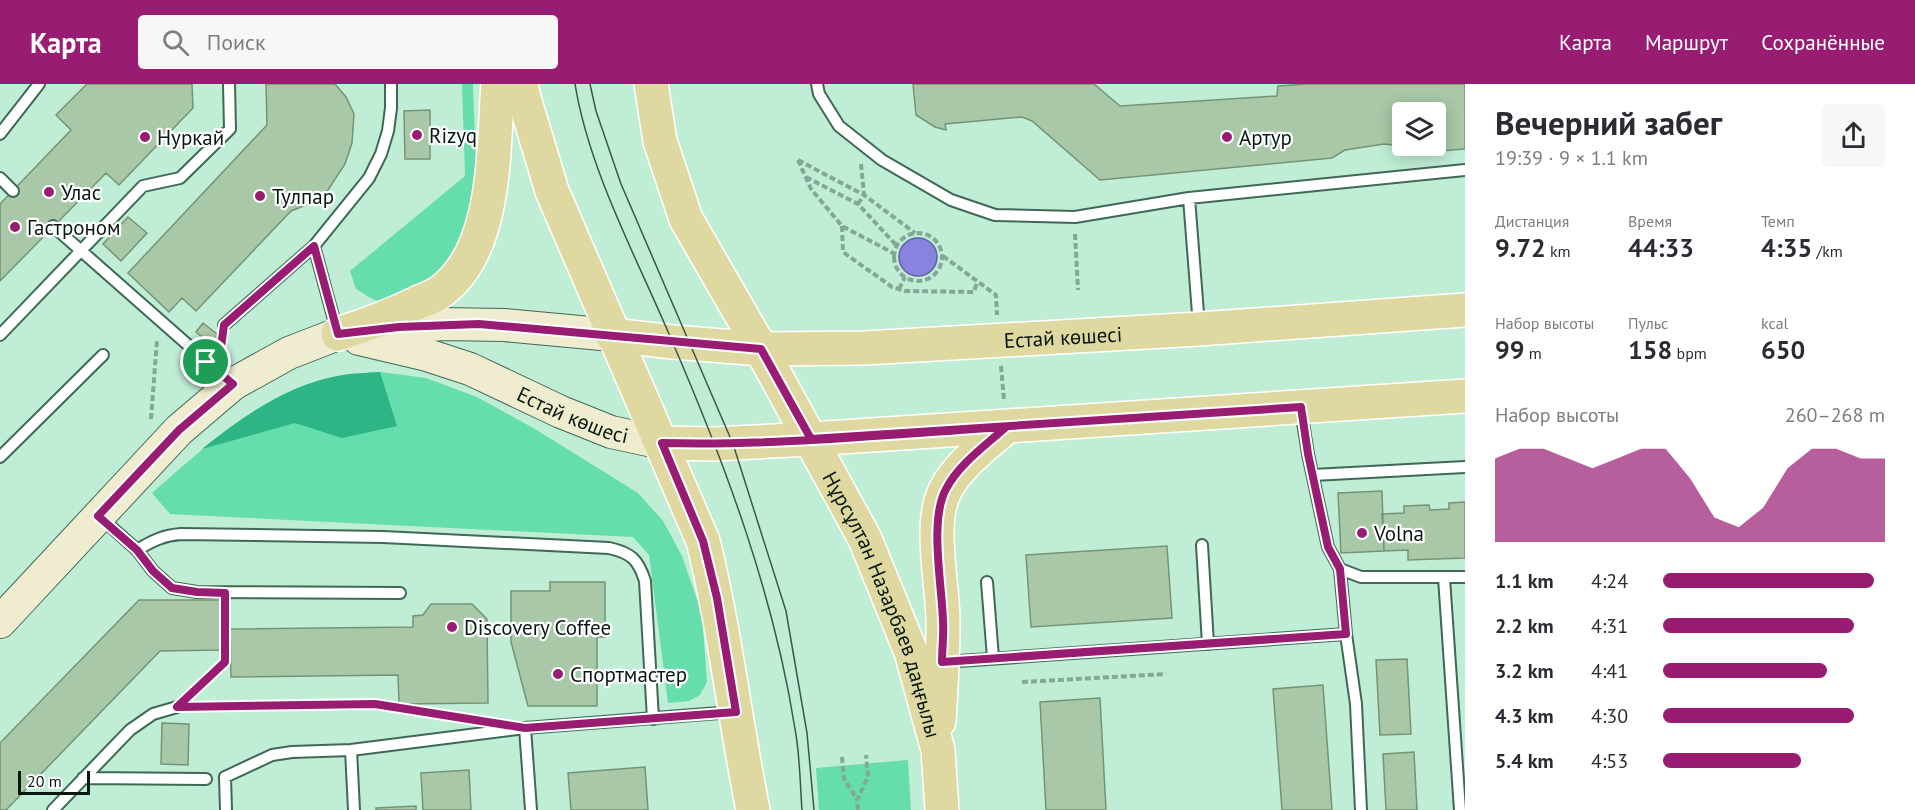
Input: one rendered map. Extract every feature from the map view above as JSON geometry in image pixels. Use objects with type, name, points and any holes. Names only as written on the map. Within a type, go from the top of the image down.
[{"type":"main road","points":[[338,334],[391,316],[442,291],[463,270],[477,242],[488,208],[498,84]]},
{"type":"main road","points":[[521,84],[552,191],[612,335],[662,443],[703,541],[717,598],[753,810]]},
{"type":"main road","name":"Нұрсұлтан Назарбаев даңғылы","points":[[651,84],[660,141],[686,219],[761,349],[865,539],[911,652],[938,750],[942,810]]},
{"type":"main road","name":"Естай көшесі","points":[[0,622],[179,430],[233,384],[289,352],[338,334],[399,327],[479,324],[761,349],[866,348],[1199,330],[1465,310]]},
{"type":"main road","name":"Естай көшесі","points":[[338,334],[427,355],[470,369],[561,412],[611,432],[662,443],[716,444],[811,439],[1005,417],[1301,407],[1465,396]]},
{"type":"main road","points":[[938,750],[944,623],[938,535],[939,507],[954,476],[1005,417]]},
{"type":"lane","points":[[0,134],[39,84]]},
{"type":"lane","points":[[0,335],[143,186],[180,178],[230,129],[229,84]]},
{"type":"lane","points":[[224,325],[314,246],[369,178],[381,154],[390,120],[391,84]]},
{"type":"lane","points":[[817,84],[819,94],[839,126],[882,160],[951,200],[994,215],[1074,217],[1189,198],[1465,170]]},
{"type":"lane","points":[[0,178],[12,191]]},
{"type":"lane","points":[[1189,198],[1199,330]]},
{"type":"lane","points":[[53,226],[233,384]]},
{"type":"lane","points":[[314,246],[338,334]]},
{"type":"lane","points":[[0,457],[103,355]]},
{"type":"lane","points":[[1301,407],[1328,547],[1340,569],[1356,704],[1361,810]]},
{"type":"lane","points":[[1313,476],[1465,467]]},
{"type":"lane","points":[[98,516],[137,550],[153,571],[172,588],[225,593],[400,593]]},
{"type":"lane","points":[[137,550],[154,539],[181,534],[469,540],[609,548],[622,551],[634,557],[645,581],[652,719]]},
{"type":"lane","points":[[1202,545],[1208,644]]},
{"type":"lane","points":[[1340,569],[1361,577],[1465,577]]},
{"type":"lane","points":[[1444,578],[1460,810]]},
{"type":"lane","points":[[987,582],[993,658]]},
{"type":"lane","points":[[942,662],[1346,634]]},
{"type":"lane","points":[[53,810],[130,730],[153,714],[177,707]]},
{"type":"lane","points":[[226,810],[225,777],[272,755],[351,750],[525,728],[736,712]]},
{"type":"lane","points":[[525,728],[531,810]]},
{"type":"lane","points":[[351,750],[354,810]]},
{"type":"lane","points":[[740,810],[744,765]]},
{"type":"lane","points":[[83,778],[206,779]]},
{"type":"path","points":[[894,254],[842,226],[811,189],[798,160],[864,195],[915,233],[930,236],[940,248],[942,256],[941,264],[932,277],[917,280],[906,277],[898,269],[894,254],[897,246],[915,233]]},
{"type":"path","points":[[806,177],[858,204],[897,246]]},
{"type":"path","points":[[858,204],[864,195]]},
{"type":"path","points":[[1074,217],[1078,290]]},
{"type":"path","points":[[842,226],[843,252],[892,287],[905,291],[974,292],[977,282]]},
{"type":"path","points":[[942,256],[996,295],[998,316]]},
{"type":"path","points":[[899,289],[906,277]]},
{"type":"path","points":[[151,420],[158,319]]},
{"type":"path","points":[[1001,359],[1005,417]]},
{"type":"path","points":[[177,707],[225,662],[225,593]]},
{"type":"path","points":[[1022,682],[1166,674]]},
{"type":"path","points":[[177,707],[375,704],[467,718]]},
{"type":"path","points":[[857,800],[868,777],[866,755]]},
{"type":"path","points":[[842,757],[844,779],[857,800],[858,810]]},
{"type":"green space","points":[[462,84],[473,84],[477,199],[469,232],[446,271],[388,302],[374,300],[356,289],[350,271],[465,176]]},
{"type":"green space","points":[[380,372],[426,378],[477,397],[535,429],[638,493],[663,521],[682,556],[702,614],[707,682],[700,695],[689,701],[668,703],[649,555],[633,537],[170,514],[152,493],[217,438],[264,405],[315,382],[343,375]]},
{"type":"green space","points":[[380,372],[397,426],[342,438],[295,423],[202,449],[251,413],[304,385],[348,374]]},
{"type":"green space","points":[[908,760],[911,810],[819,810],[816,768]]},
{"type":"shaded area","points":[[918,238],[931,244],[937,257],[931,270],[918,276],[905,270],[899,257],[905,244]]},
{"type":"building","points":[[87,84],[192,84],[193,108],[119,185],[106,173],[0,281],[0,204],[71,130],[56,115]]},
{"type":"building","name":"Тулпар","points":[[266,84],[335,84],[346,97],[354,114],[352,143],[345,164],[328,190],[311,203],[291,211],[196,311],[182,298],[169,312],[128,273],[267,125]]},
{"type":"building","name":"Артур","points":[[913,84],[1094,84],[1120,106],[1277,96],[1278,86],[1307,84],[1465,84],[1465,149],[1446,150],[1446,102],[1392,102],[1392,145],[1345,150],[1332,158],[1100,180],[1032,121],[1022,117],[945,124],[946,130],[935,127],[916,115]]},
{"type":"building","name":"Rizyq","points":[[430,110],[430,159],[405,159],[404,111]]},
{"type":"building","points":[[128,217],[147,233],[121,261],[103,244]]},
{"type":"building","points":[[203,323],[218,335],[211,345],[196,332]]},
{"type":"building","name":"Volna","points":[[1382,491],[1384,551],[1341,553],[1338,493]]},
{"type":"building","points":[[1465,502],[1465,558],[1408,560],[1408,550],[1384,551],[1382,514],[1404,513],[1404,506],[1429,505],[1430,510],[1449,509],[1449,503]]},
{"type":"building","points":[[1167,546],[1172,618],[1031,627],[1026,555]]},
{"type":"building","name":"Спортмастер","points":[[550,582],[605,582],[605,637],[597,637],[597,706],[528,706],[511,642],[511,591],[550,591]]},
{"type":"building","points":[[139,600],[220,600],[220,650],[160,651],[6,810],[0,810],[0,743]]},
{"type":"building","points":[[431,604],[472,604],[487,619],[488,703],[399,704],[398,675],[231,677],[230,629],[413,627],[413,616],[423,615]]},
{"type":"building","points":[[1407,659],[1411,734],[1380,735],[1376,660]]},
{"type":"building","points":[[1323,685],[1332,810],[1282,810],[1273,689]]},
{"type":"building","points":[[1100,698],[1106,810],[1046,810],[1040,702]]},
{"type":"building","points":[[162,723],[189,724],[188,765],[161,764]]},
{"type":"building","points":[[1414,752],[1417,810],[1386,810],[1383,754]]},
{"type":"building","points":[[645,767],[648,810],[571,810],[568,773]]},
{"type":"building","points":[[469,770],[471,810],[423,810],[421,773]]},
{"type":"building","points":[[416,806],[416,810],[376,810],[376,808]]},
{"type":"tram line","points":[[575,84],[591,149],[603,182],[692,388],[746,532],[775,629],[786,679],[798,749],[802,810]]},
{"type":"tram line","points":[[590,84],[596,111],[621,184],[733,444],[786,611],[807,733],[814,810]]},
{"type":"place","name":"Rizyq","points":[[417,135]]},
{"type":"place","name":"Нуркай","points":[[145,137]]},
{"type":"place","name":"Артур","points":[[1227,137]]},
{"type":"place","name":"Улас","points":[[49,192]]},
{"type":"place","name":"Тулпар","points":[[260,196]]},
{"type":"place","name":"Гастроном","points":[[15,227]]},
{"type":"place","name":"Volna","points":[[1362,533]]},
{"type":"place","name":"Discovery Coffee","points":[[452,627]]},
{"type":"place","name":"Спортмастер","points":[[558,674]]},
{"type":"route","points":[[206,362],[221,347],[224,325],[314,246],[338,334],[399,327],[479,324],[761,349],[811,439],[1301,407],[1308,454],[1328,547],[1340,569],[1346,634],[942,662],[944,623],[939,552],[939,507],[954,476],[1006,427],[811,439],[716,444],[662,443],[703,541],[717,598],[736,712],[525,728],[375,704],[177,707],[225,662],[225,593],[172,588],[153,571],[137,550],[98,516],[179,430],[233,384],[206,362]]}]
